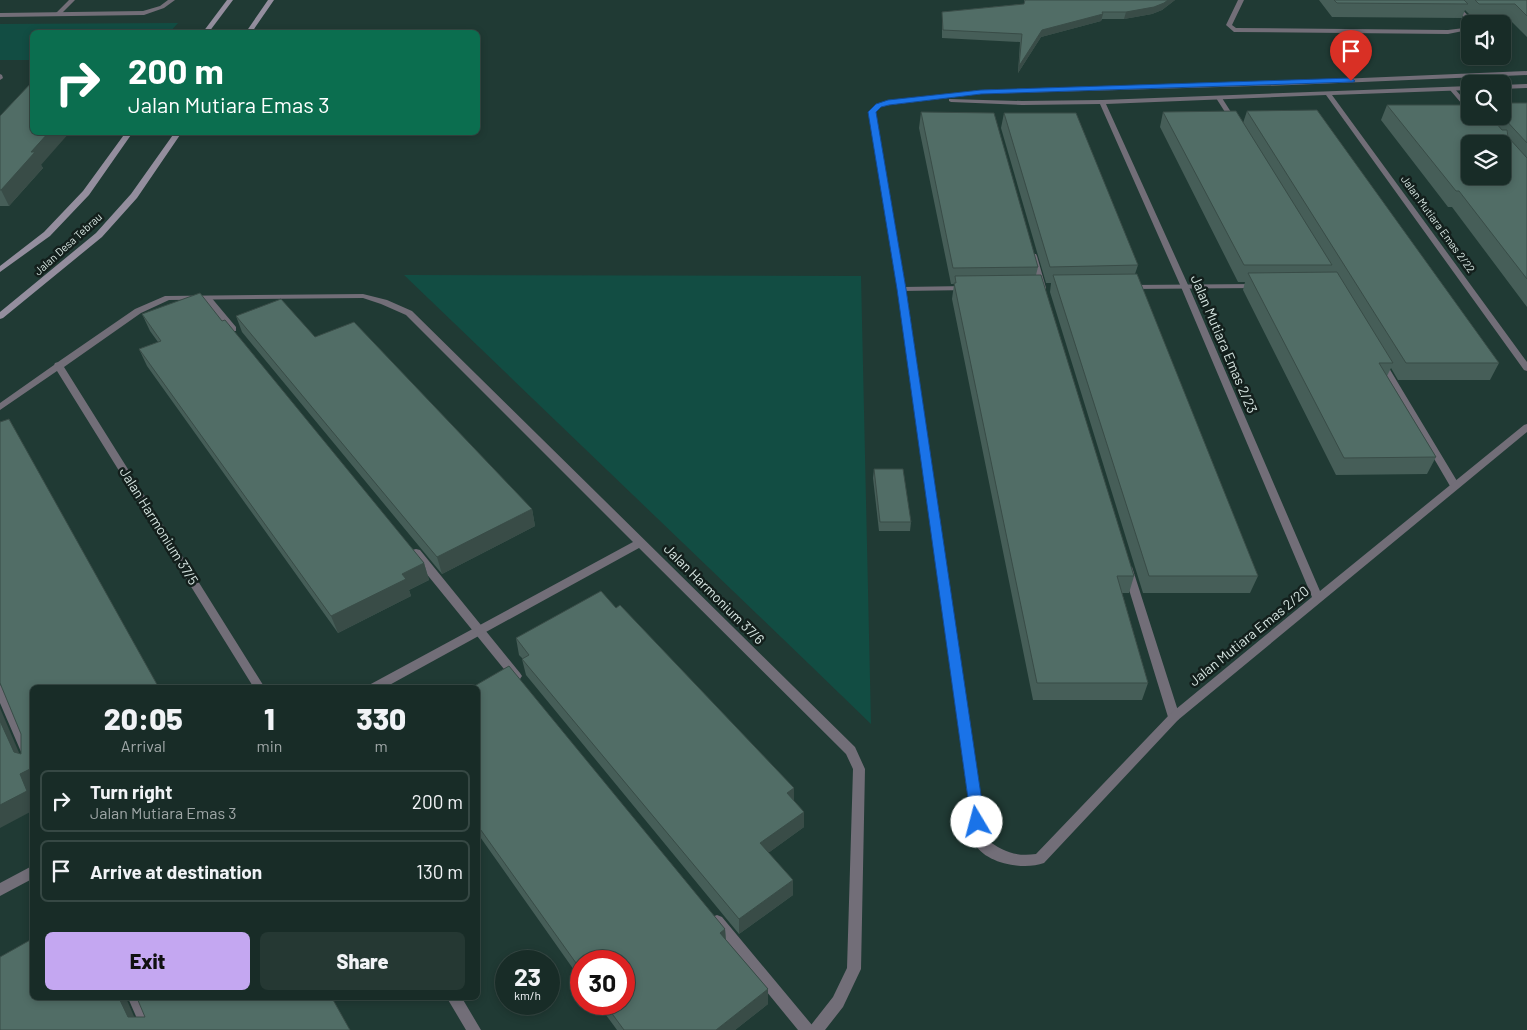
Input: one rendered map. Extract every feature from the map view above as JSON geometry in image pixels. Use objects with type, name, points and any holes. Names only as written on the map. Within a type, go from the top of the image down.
[{"type":"street","points":[[58,14],[72,0]]},
{"type":"street","points":[[0,15],[144,13],[162,7],[172,0]]},
{"type":"street","points":[[208,30],[230,0]]},
{"type":"street","points":[[250,30],[271,0]]},
{"type":"street","points":[[1241,0],[1229,25],[1234,30],[1448,32],[1461,29]]},
{"type":"street","points":[[1450,0],[1464,15]]},
{"type":"street","points":[[977,288],[902,289],[872,112],[879,106],[888,103],[981,92],[1292,83],[1527,73]]},
{"type":"street","points":[[1511,87],[1527,86]]},
{"type":"street","points":[[922,99],[1022,104],[1329,95],[1461,88]]},
{"type":"street","points":[[1452,89],[1461,100]]},
{"type":"street","name":"Jalan Mutiara Emas 2/22","points":[[1329,95],[1527,368]]},
{"type":"street","points":[[1219,98],[1240,132]]},
{"type":"street","name":"Jalan Mutiara Emas 2/23","points":[[1102,102],[1185,287],[1318,598]]},
{"type":"street","name":"Jalan Desa Tebrau","points":[[0,270],[47,234],[73,207],[86,193],[128,135]]},
{"type":"street","name":"Jalan Desa Tebrau","points":[[0,316],[99,235],[134,196],[177,135]]},
{"type":"street","points":[[1029,242],[1043,290]]},
{"type":"street","points":[[1118,288],[1269,286]]},
{"type":"street","name":"Jalan Mutiara Emas 2/20","points":[[902,289],[980,842],[997,856],[1023,862],[1039,859],[1174,717],[1527,427]]},
{"type":"street","name":"Jalan Harmonium 37/6","points":[[0,407],[138,311],[168,298],[362,296],[384,302],[409,313],[851,751],[858,769],[854,969],[838,1002],[816,1030]]},
{"type":"street","points":[[206,298],[238,336]]},
{"type":"street","points":[[1375,352],[1455,486]]},
{"type":"street","name":"Jalan Harmonium 37/5","points":[[58,365],[258,685]]},
{"type":"street","points":[[378,685],[641,542]]},
{"type":"street","points":[[409,545],[523,684]]},
{"type":"street","points":[[1125,559],[1174,717]]},
{"type":"street","points":[[0,690],[30,759]]},
{"type":"street","points":[[0,890],[30,873]]},
{"type":"street","points":[[712,915],[807,1030]]},
{"type":"street","points":[[136,1000],[149,1030]]},
{"type":"street","points":[[455,1000],[474,1030]]},
{"type":"green space","points":[[178,23],[172,30],[30,30],[30,60],[0,60],[0,24]]},
{"type":"green space","points":[[404,275],[861,276],[871,724],[809,664]]},
{"type":"building","points":[[1025,0],[1168,0],[1154,7],[1126,12],[1102,12],[1103,14],[1042,30],[1019,66],[1022,34],[943,30],[942,12],[1024,4]]},
{"type":"building","points":[[1334,0],[1464,0],[1468,4],[1337,3]]},
{"type":"building","points":[[1475,0],[1527,0],[1527,16],[1515,4],[1479,4]]},
{"type":"building","points":[[30,84],[30,135],[46,135],[31,152],[35,152],[1,190],[0,190],[0,116]]},
{"type":"building","points":[[1511,103],[1527,103],[1527,143],[1510,125]]},
{"type":"building","points":[[1387,105],[1461,105],[1461,125],[1498,125],[1502,130],[1507,130],[1508,135],[1461,135],[1461,185],[1511,185],[1511,140],[1527,158],[1527,279],[1459,191],[1456,191]]},
{"type":"building","points":[[1317,110],[1499,363],[1406,363],[1247,111]]},
{"type":"building","points":[[1236,111],[1332,265],[1244,265],[1163,112]]},
{"type":"building","points":[[921,112],[994,113],[1038,267],[953,268]]},
{"type":"building","points":[[1004,113],[1076,113],[1138,265],[1050,267]]},
{"type":"building","points":[[1337,272],[1393,363],[1379,363],[1436,457],[1344,458],[1248,273]]},
{"type":"building","points":[[1137,274],[1258,576],[1149,576],[1053,275]]},
{"type":"building","points":[[1041,275],[1134,576],[1117,576],[1148,683],[1037,683],[954,283],[956,283],[955,276]]},
{"type":"building","points":[[200,293],[222,321],[225,320],[424,563],[402,574],[406,579],[331,616],[139,349],[161,341],[142,314]]},
{"type":"building","points":[[281,299],[315,337],[354,322],[532,509],[437,557],[236,316]]},
{"type":"building","points":[[9,419],[157,685],[30,685],[30,769],[20,774],[27,791],[0,805],[0,721],[14,752],[21,754],[21,734],[0,683],[0,422]]},
{"type":"building","points":[[874,469],[903,469],[911,522],[880,522]]},
{"type":"building","points":[[601,591],[616,608],[620,605],[794,788],[787,793],[804,812],[760,843],[793,880],[739,919],[522,659],[529,655],[516,638]]},
{"type":"building","points":[[509,666],[725,929],[720,933],[768,989],[716,1030],[624,1030],[613,1015],[635,1015],[635,950],[570,950],[570,955],[480,829],[480,685],[476,685]]},
{"type":"building","points":[[30,940],[30,1000],[120,1000],[128,1017],[145,1017],[138,1000],[333,1000],[350,1030],[0,1030],[0,957]]},
{"type":"route","points":[[977,822],[902,289],[872,112],[879,106],[888,103],[981,92],[1351,81]]}]
